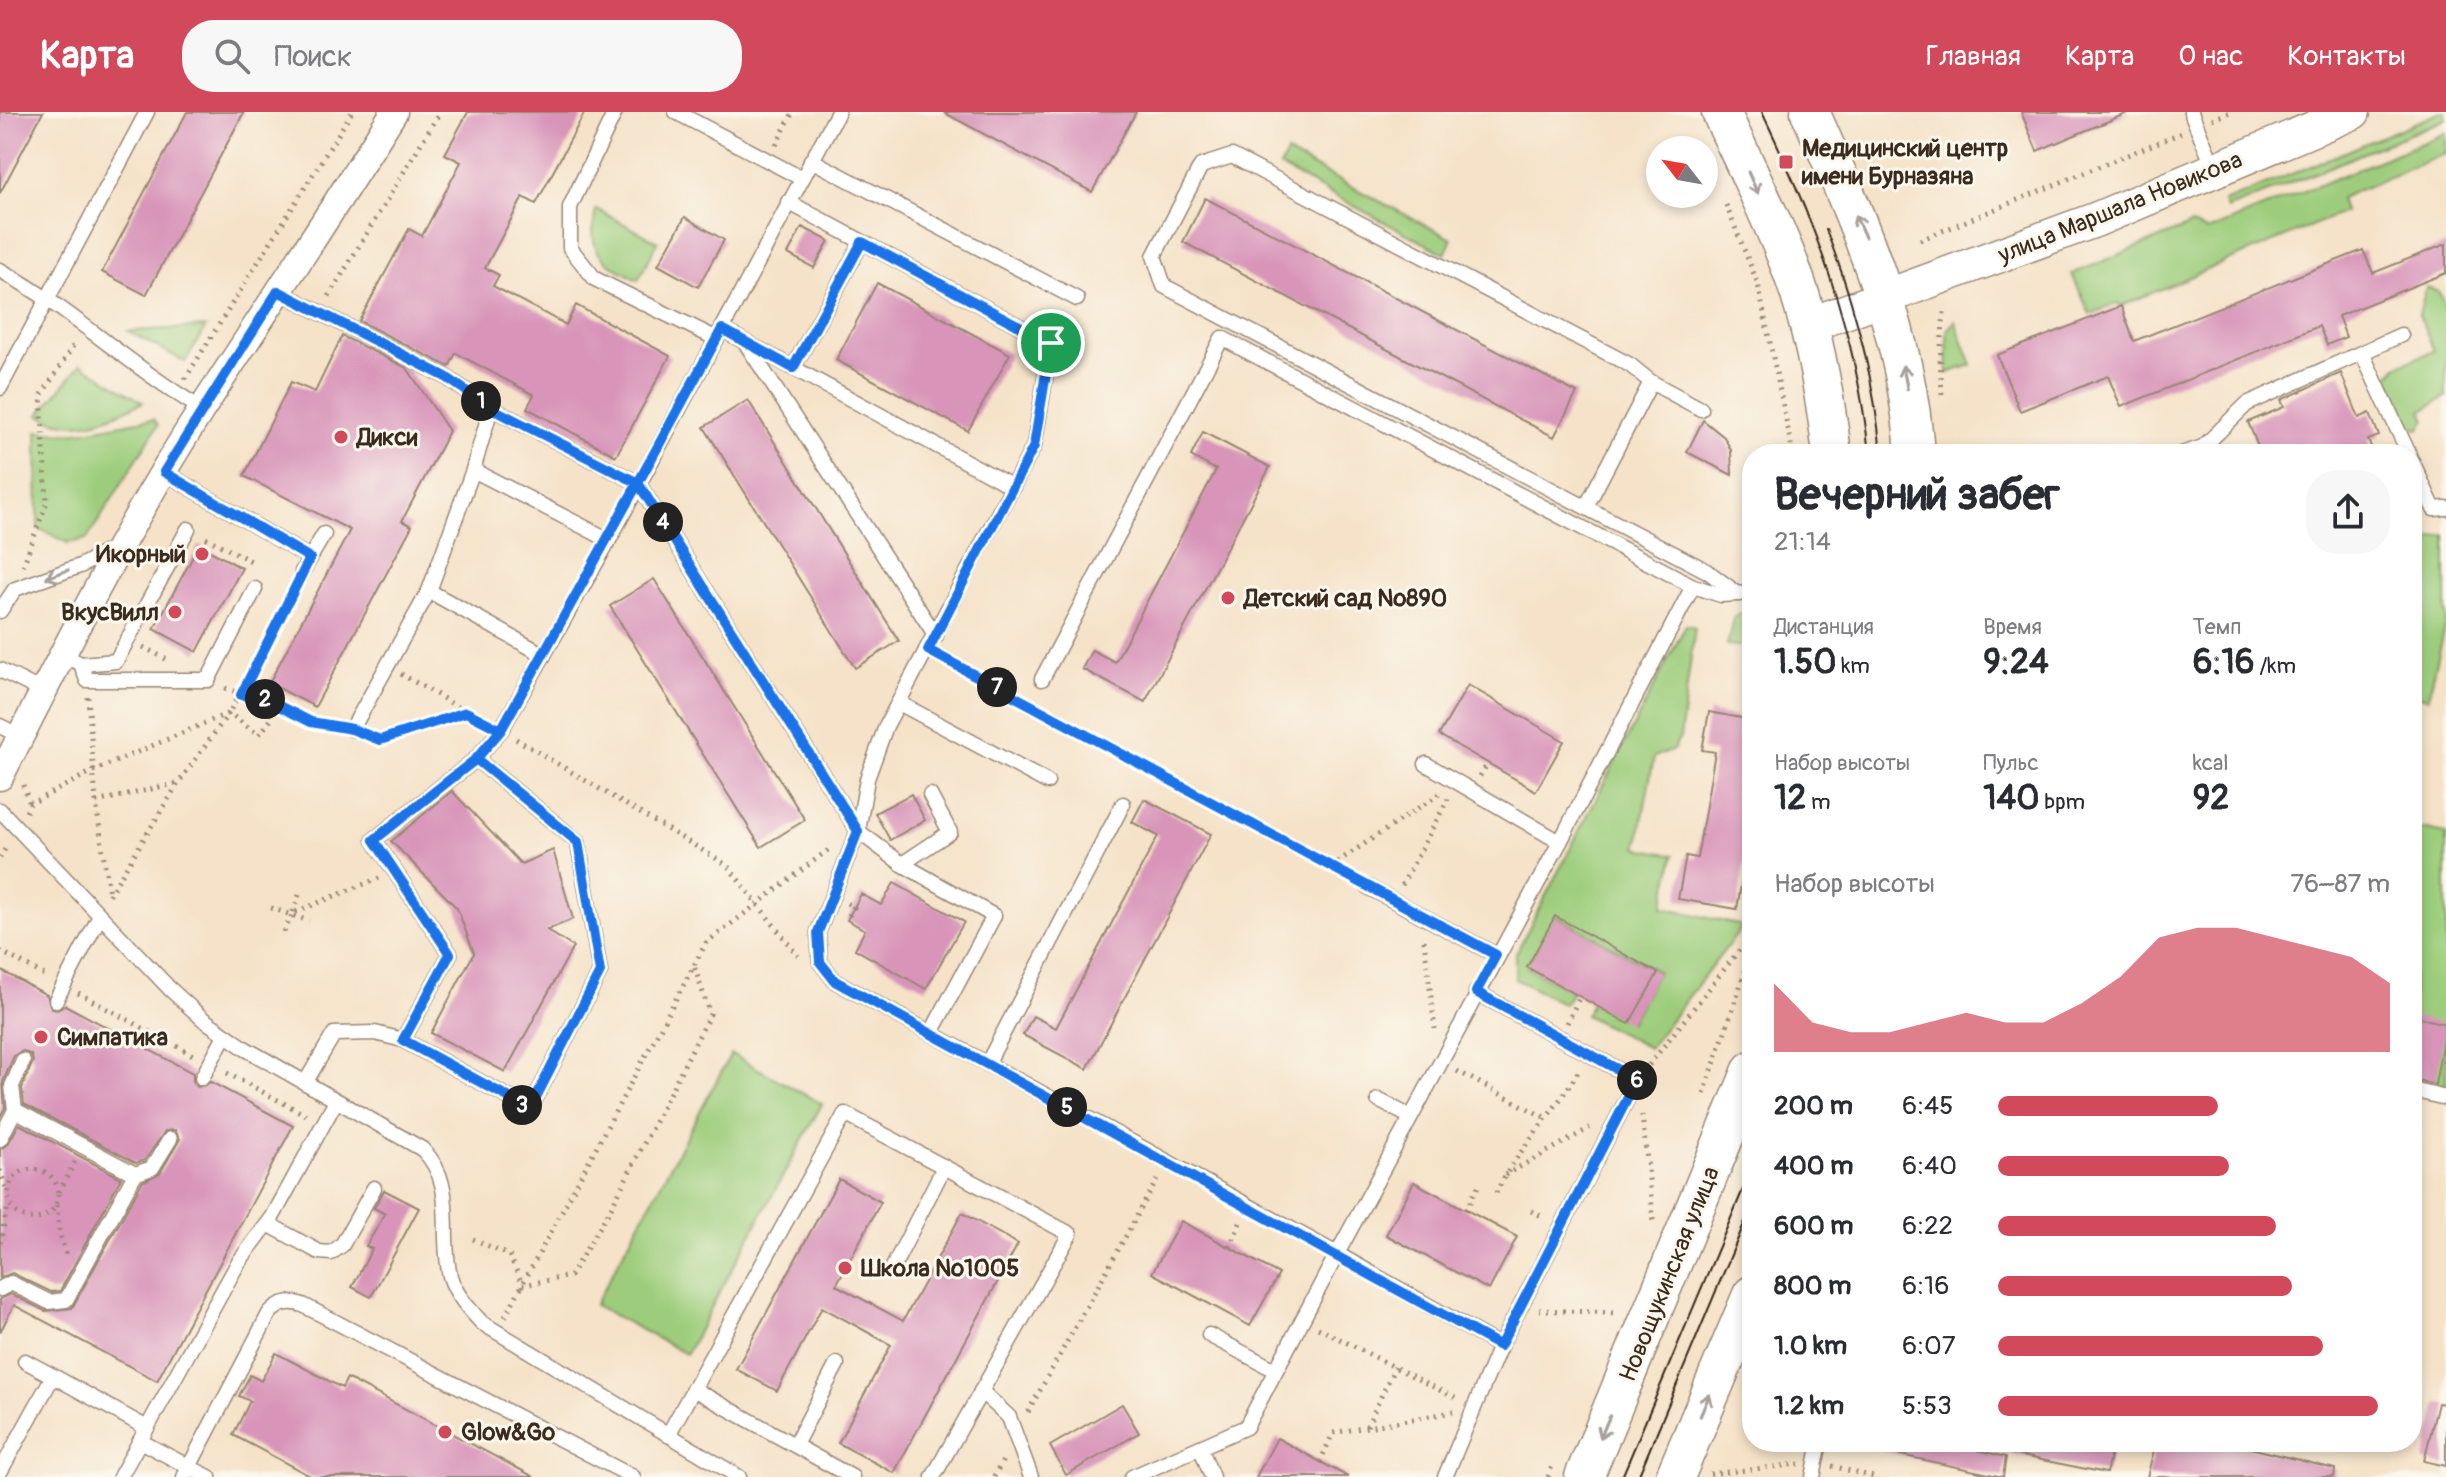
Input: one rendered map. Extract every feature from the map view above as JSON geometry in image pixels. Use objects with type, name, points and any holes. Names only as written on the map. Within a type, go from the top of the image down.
[{"type":"main road","points":[[1721,112],[1793,274],[1809,325],[1831,444]]},
{"type":"main road","points":[[1810,112],[1867,241],[1905,376],[1914,444]]},
{"type":"main road","name":"Новощукинская улица","points":[[1584,1477],[1742,1094]]},
{"type":"main road","points":[[1692,1475],[1742,1325]]},
{"type":"street","points":[[3,765],[10,731],[71,659],[122,544],[164,472],[394,112]]},
{"type":"street","name":"улица Маршала Новикова","points":[[1809,325],[1885,300],[2095,220],[2331,116]]},
{"type":"lane","points":[[0,388],[147,112]]},
{"type":"lane","points":[[615,112],[570,207],[570,248],[595,279],[745,342],[1013,487]]},
{"type":"lane","points":[[676,112],[801,178]]},
{"type":"lane","points":[[403,1040],[450,954],[374,840],[476,759],[501,730],[609,540],[838,112]]},
{"type":"lane","points":[[2194,119],[2214,168]]},
{"type":"lane","points":[[1701,409],[1651,382],[1630,365],[1232,156],[1201,166],[1154,256],[1164,286],[1742,591]]},
{"type":"lane","points":[[811,160],[1077,299]]},
{"type":"lane","points":[[788,202],[1051,343],[1034,446],[886,726],[867,779],[858,831],[818,932],[820,962],[835,981],[1500,1346]]},
{"type":"lane","points":[[793,368],[862,242]]},
{"type":"lane","points":[[0,270],[49,297],[85,329],[202,409]]},
{"type":"lane","points":[[278,291],[446,377],[491,408],[638,483],[858,831],[902,864],[994,916],[931,1033]]},
{"type":"lane","points":[[2206,444],[2247,404],[2401,335]]},
{"type":"lane","points":[[1042,679],[1222,338],[1693,586],[1721,595],[1742,593]]},
{"type":"lane","points":[[745,342],[936,636]]},
{"type":"lane","points":[[2362,353],[2404,444]]},
{"type":"lane","points":[[1586,507],[1651,382]]},
{"type":"lane","points":[[352,729],[429,591],[473,470],[491,408]]},
{"type":"lane","points":[[473,470],[609,540]]},
{"type":"lane","points":[[164,472],[310,558]]},
{"type":"lane","points":[[2422,483],[2434,509],[2446,508]]},
{"type":"lane","points":[[71,659],[116,661],[185,533]]},
{"type":"lane","points":[[302,572],[324,534]]},
{"type":"lane","points":[[0,611],[15,589],[80,566],[122,544]]},
{"type":"lane","points":[[1132,1477],[1246,1427],[1409,1116],[1560,842],[1693,586]]},
{"type":"lane","points":[[71,659],[87,680],[208,680],[255,589]]},
{"type":"lane","points":[[429,591],[544,655]]},
{"type":"lane","points":[[0,670],[42,691]]},
{"type":"lane","points":[[899,703],[1047,782]]},
{"type":"lane","points":[[305,1083],[334,1034],[375,1033],[403,1040],[530,1109],[600,972],[578,842],[476,759]]},
{"type":"lane","points":[[1426,764],[1560,842]]},
{"type":"lane","points":[[902,864],[950,832],[930,795]]},
{"type":"lane","points":[[987,1064],[1123,804]]},
{"type":"lane","points":[[0,810],[170,989],[225,1035],[422,1149],[437,1166],[445,1189],[450,1274],[470,1311],[495,1332],[739,1477]]},
{"type":"lane","points":[[1368,887],[1496,955]]},
{"type":"lane","points":[[56,1000],[100,916]]},
{"type":"lane","points":[[1445,1477],[1500,1346],[1637,1080],[1476,992]]},
{"type":"lane","points":[[202,1078],[225,1035]]},
{"type":"lane","points":[[0,1139],[15,1110],[12,1086],[23,1061]]},
{"type":"lane","points":[[2422,1092],[2446,1098]]},
{"type":"lane","points":[[1378,1100],[1409,1116]]},
{"type":"lane","points":[[120,1477],[238,1263],[268,1224],[336,1101]]},
{"type":"lane","points":[[15,1110],[135,1174]]},
{"type":"lane","points":[[668,1435],[845,1114],[1070,1234],[933,1477]]},
{"type":"lane","points":[[0,1289],[5,1284],[18,1285],[49,1302],[61,1303],[70,1295],[81,1276],[135,1174],[152,1168],[170,1139]]},
{"type":"lane","points":[[891,1271],[944,1167]]},
{"type":"lane","points":[[268,1224],[319,1252],[331,1253],[342,1245],[374,1188]]},
{"type":"lane","points":[[187,1472],[269,1314],[278,1305],[289,1302],[303,1305],[633,1477]]},
{"type":"lane","points":[[1209,1335],[1275,1370]]},
{"type":"lane","points":[[25,1361],[144,1434],[187,1472],[209,1477]]},
{"type":"lane","points":[[795,1445],[837,1364]]},
{"type":"lane","points":[[0,1472],[53,1376]]},
{"type":"lane","points":[[693,1389],[852,1477]]},
{"type":"lane","points":[[981,1391],[1009,1417],[1031,1477]]},
{"type":"lane","points":[[1201,1449],[1212,1477]]},
{"type":"path","points":[[176,394],[352,112]]},
{"type":"path","points":[[768,160],[793,112]]},
{"type":"path","points":[[1920,240],[2194,119],[2230,112]]},
{"type":"path","points":[[1721,192],[1758,284],[1791,444]]},
{"type":"path","points":[[1943,407],[1940,360],[1944,311]]},
{"type":"path","points":[[15,589],[47,502],[41,396],[85,329]]},
{"type":"path","points":[[185,533],[198,534],[255,563]]},
{"type":"path","points":[[87,680],[96,802],[109,895],[179,782],[241,695],[302,572]]},
{"type":"path","points":[[928,650],[1368,887]]},
{"type":"path","points":[[387,665],[727,865],[806,966]]},
{"type":"path","points":[[241,695],[263,698],[311,722],[352,729],[380,740],[466,712]]},
{"type":"path","points":[[229,713],[259,735],[273,717],[263,698]]},
{"type":"path","points":[[30,804],[93,771],[229,713]]},
{"type":"path","points":[[96,802],[179,782]]},
{"type":"path","points":[[1331,866],[1457,782]]},
{"type":"path","points":[[1394,900],[1457,782]]},
{"type":"path","points":[[504,1320],[706,943],[756,902],[830,849]]},
{"type":"path","points":[[293,913],[395,872]]},
{"type":"path","points":[[284,932],[300,892]]},
{"type":"path","points":[[840,930],[854,907]]},
{"type":"path","points":[[271,908],[309,921]]},
{"type":"path","points":[[1655,1228],[1637,1080],[1742,947]]},
{"type":"path","points":[[0,951],[323,1125]]},
{"type":"path","points":[[523,1285],[570,1276],[610,1210],[710,1014],[694,966]]},
{"type":"path","points":[[1496,1193],[1517,1153],[1562,1100],[1581,1067]]},
{"type":"path","points":[[1504,1176],[1567,1138]]},
{"type":"path","points":[[81,1276],[69,1264],[62,1246],[57,1204],[59,1193],[85,1147]]},
{"type":"path","points":[[0,1170],[11,1207],[28,1220],[40,1219],[57,1204]]},
{"type":"path","points":[[0,1243],[10,1184],[27,1170],[48,1174],[59,1193]]},
{"type":"path","points":[[994,1477],[1157,1180]]},
{"type":"path","points":[[1466,1210],[1479,1184]]},
{"type":"path","points":[[473,1239],[509,1255],[523,1285]]},
{"type":"path","points":[[1518,1310],[1618,1313]]},
{"type":"path","points":[[1302,1319],[1474,1408]]},
{"type":"path","points":[[1367,1427],[1395,1367]]},
{"type":"path","points":[[1320,1462],[1333,1433],[1474,1408]]},
{"type":"path","points":[[1692,1475],[1815,1470],[1874,1477]]},
{"type":"green space","points":[[2446,112],[2446,119],[2227,209],[2224,202]]},
{"type":"green space","points":[[2446,133],[2446,153],[2340,198],[2344,212],[2121,306],[2119,303],[2090,314],[2072,274],[2191,225],[2207,231]]},
{"type":"green space","points":[[1287,153],[1452,239],[1445,254],[1280,167]]},
{"type":"green space","points":[[596,209],[658,242],[638,280],[614,267],[599,254],[593,236]]},
{"type":"green space","points":[[2426,287],[2439,292],[2446,310],[2446,397],[2422,411],[2426,420],[2420,429],[2412,427],[2388,377],[2398,365],[2434,351],[2419,315]]},
{"type":"green space","points":[[1955,321],[1972,365],[1948,373],[1947,330]]},
{"type":"green space","points":[[206,327],[185,362],[128,331]]},
{"type":"green space","points":[[81,364],[143,402],[104,419],[79,424],[53,421],[39,415]]},
{"type":"green space","points":[[154,419],[158,425],[87,539],[68,543],[38,528],[37,431],[68,433]]},
{"type":"green space","points":[[2446,535],[2446,624],[2428,698],[2422,696],[2422,551],[2425,540]]},
{"type":"green space","points":[[1742,612],[1742,646],[1727,645],[1733,619]]},
{"type":"green space","points":[[1686,625],[1695,628],[1680,738],[1673,750],[1654,757],[1637,848],[1674,855],[1663,907],[1742,927],[1649,1048],[1585,1015],[1592,1003],[1630,1023],[1658,972],[1556,916],[1527,967],[1572,992],[1564,1004],[1515,979],[1515,955]]},
{"type":"green space","points":[[2422,829],[2446,834],[2446,1088],[2422,1082]]},
{"type":"green space","points":[[731,1054],[822,1104],[686,1354],[595,1305]]},
{"type":"building","points":[[0,112],[43,112],[0,193]]},
{"type":"building","points":[[187,112],[244,112],[146,295],[102,272]]},
{"type":"building","points":[[468,112],[585,112],[536,204],[523,197],[485,268],[499,275],[493,286],[566,325],[576,305],[670,356],[616,456],[527,408],[534,395],[456,353],[449,367],[359,321],[409,229],[422,236],[461,162],[445,154]]},
{"type":"building","points":[[943,112],[1136,112],[1092,192]]},
{"type":"building","points":[[2021,112],[2130,112],[2037,151]]},
{"type":"building","points":[[1205,198],[1577,393],[1554,437],[1183,242]]},
{"type":"building","points":[[685,217],[724,240],[698,287],[658,265]]},
{"type":"building","points":[[802,227],[829,241],[814,268],[788,254]]},
{"type":"building","points":[[2446,244],[2446,273],[2338,316],[2346,337],[2327,345],[2319,326],[2121,407],[2108,376],[2020,411],[1997,355],[2121,306],[2134,341],[2363,250],[2373,273]]},
{"type":"building","points":[[877,283],[1010,354],[968,431],[836,360]]},
{"type":"building","points":[[342,336],[407,368],[449,431],[402,521],[412,526],[315,707],[269,683],[350,530],[244,476],[291,382],[315,392]]},
{"type":"building","points":[[2341,373],[2359,418],[2370,413],[2379,436],[2368,440],[2370,444],[2257,444],[2248,422],[2284,407],[2281,400]]},
{"type":"building","points":[[748,400],[899,641],[855,668],[704,427]]},
{"type":"building","points":[[1703,420],[1724,437],[1731,450],[1732,475],[1687,452]]},
{"type":"building","points":[[1203,432],[1270,467],[1145,702],[1082,669],[1092,650],[1115,662],[1216,470],[1191,456]]},
{"type":"building","points":[[199,545],[242,568],[197,652],[154,629]]},
{"type":"building","points":[[654,579],[805,820],[761,847],[610,606]]},
{"type":"building","points":[[1468,685],[1564,741],[1536,791],[1439,735]]},
{"type":"building","points":[[1709,712],[1742,718],[1742,879],[1737,909],[1678,899],[1686,856],[1697,858],[1715,752],[1702,750]]},
{"type":"building","points":[[452,791],[521,864],[553,850],[573,919],[547,930],[573,947],[505,1072],[431,1033],[474,953],[457,908],[391,841]]},
{"type":"building","points":[[911,794],[925,820],[890,840],[875,813]]},
{"type":"building","points":[[1144,799],[1211,834],[1087,1069],[1023,1035],[1033,1016],[1056,1028],[1158,836],[1132,822]]},
{"type":"building","points":[[894,883],[964,922],[926,989],[855,949],[865,930],[847,920],[861,894],[881,905]]},
{"type":"building","points":[[1555,916],[1658,973],[1629,1024],[1527,967]]},
{"type":"building","points":[[0,970],[47,995],[51,1008],[57,1010],[65,1005],[193,1073],[193,1083],[198,1087],[211,1082],[293,1126],[157,1381],[14,1305],[0,1332],[0,1299],[11,1294],[45,1311],[72,1308],[142,1182],[160,1173],[180,1139],[175,1130],[165,1131],[145,1160],[136,1163],[24,1104],[22,1088],[33,1061],[31,1055],[23,1051],[14,1056],[3,1082],[5,1108],[0,1117]]},
{"type":"building","points":[[2422,1018],[2446,1024],[2435,1085],[2422,1082]]},
{"type":"building","points":[[19,1124],[121,1178],[60,1291],[51,1292],[12,1273],[0,1278],[0,1149],[8,1144]]},
{"type":"building","points":[[839,1179],[881,1202],[836,1285],[903,1321],[962,1213],[1018,1244],[894,1473],[838,1443],[891,1345],[822,1307],[777,1391],[736,1369]]},
{"type":"building","points":[[1414,1182],[1517,1237],[1489,1290],[1386,1235]]},
{"type":"building","points":[[384,1190],[419,1208],[371,1297],[352,1287],[372,1249],[366,1246],[385,1214],[374,1208]]},
{"type":"building","points":[[1181,1221],[1279,1274],[1250,1326],[1152,1273]]},
{"type":"building","points":[[276,1353],[342,1388],[347,1378],[534,1477],[312,1477],[233,1435],[250,1401],[239,1396],[250,1375],[261,1381]]},
{"type":"building","points":[[2438,1403],[2446,1404],[2446,1466],[2424,1461]]},
{"type":"building","points":[[1122,1404],[1139,1433],[1066,1475],[1050,1446]]},
{"type":"building","points":[[1277,1438],[1348,1477],[1256,1477]]},
{"type":"building","points":[[1887,1452],[1985,1452],[2006,1457],[2003,1477]]},
{"type":"building","points":[[2002,1452],[2111,1452],[2106,1473]]},
{"type":"building","points":[[2153,1452],[2266,1452],[2335,1469],[2334,1477],[2147,1477]]},
{"type":"tram line","points":[[1762,112],[1799,194],[1830,278],[1855,365],[1868,444]]},
{"type":"tram line","points":[[1826,230],[1861,340],[1880,444]]},
{"type":"tram line","points":[[1622,1477],[1742,1192]]},
{"type":"tram line","points":[[1638,1477],[1742,1229]]},
{"type":"place","name":"Медицинский центр имени Бурназяна","points":[[1786,162]]},
{"type":"place","name":"Дикси","points":[[341,437]]},
{"type":"place","name":"Икорный","points":[[202,554]]},
{"type":"place","name":"Детский сад №890","points":[[1228,598]]},
{"type":"place","name":"ВкусВилл","points":[[175,612]]},
{"type":"place","name":"Симпатика","points":[[41,1037]]},
{"type":"place","name":"Школа №1005","points":[[845,1268]]},
{"type":"place","name":"Glow&Go","points":[[445,1432]]},
{"type":"route","points":[[1051,343],[862,242],[793,368],[722,329],[638,483],[491,408],[446,377],[278,291],[164,472],[310,558],[241,695],[263,698],[311,722],[352,729],[380,740],[466,712],[501,730],[476,759],[374,840],[450,954],[403,1040],[530,1109],[600,972],[578,842],[476,759],[490,745],[501,730],[638,483],[858,831],[818,932],[820,962],[835,981],[1500,1346],[1637,1080],[1476,992],[1496,955],[928,650],[1034,446],[1051,343]]}]
